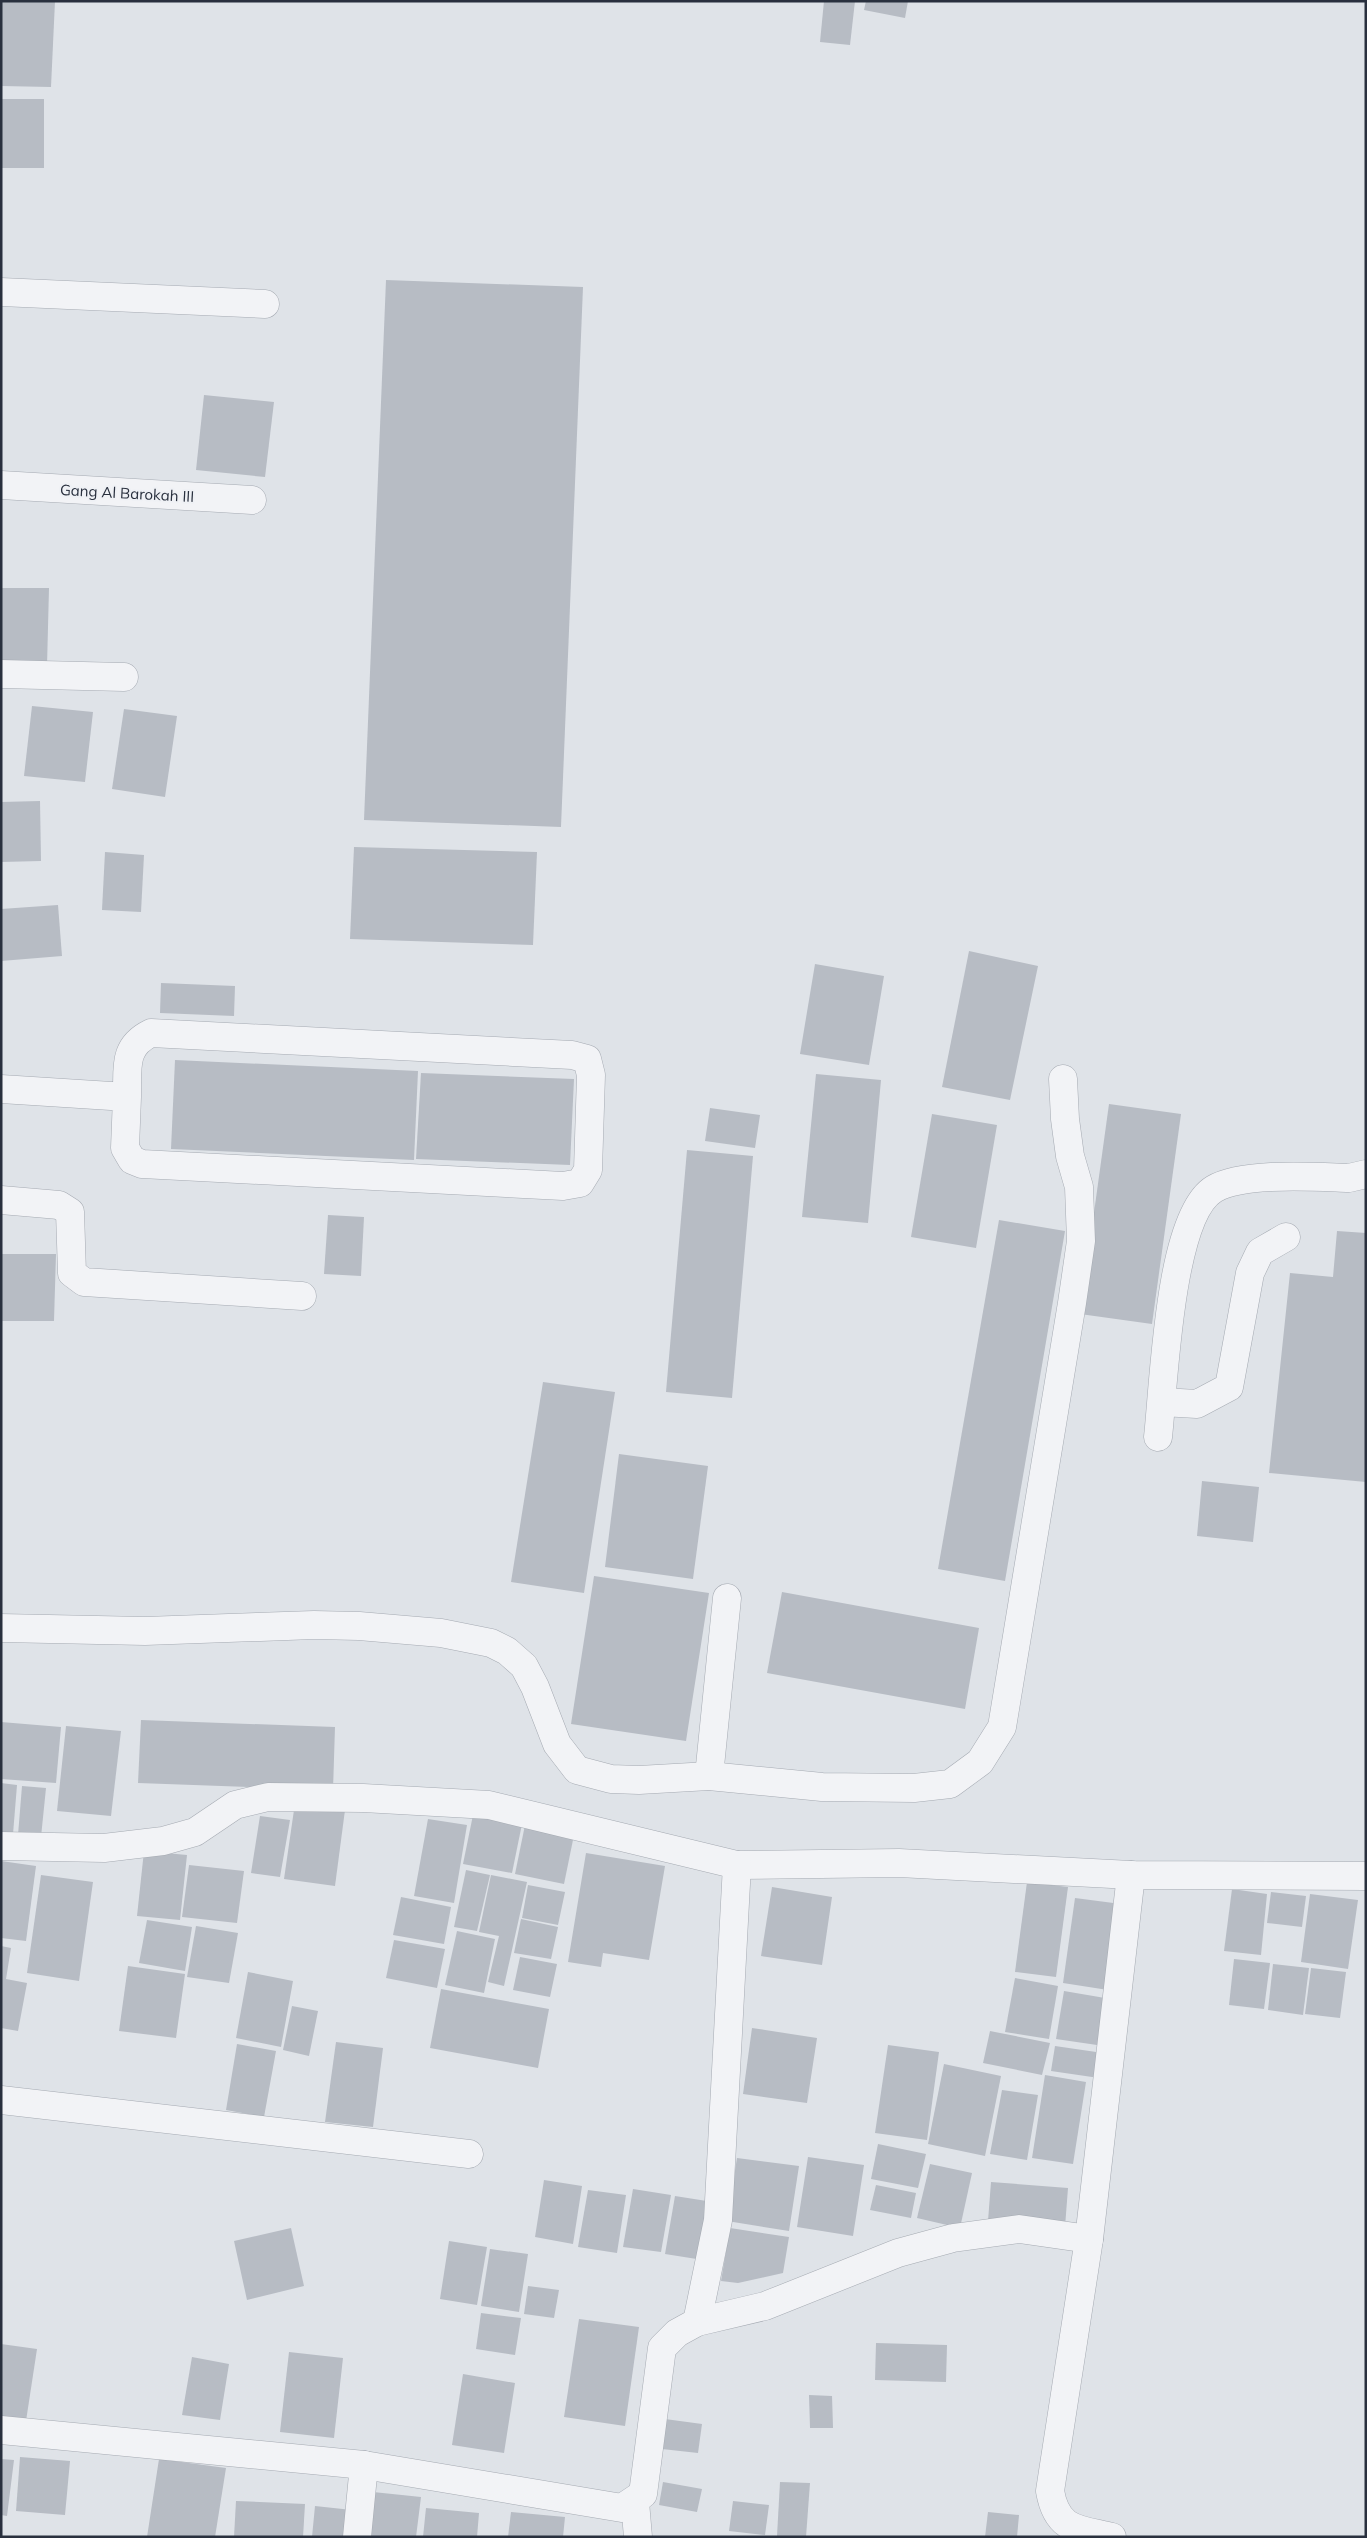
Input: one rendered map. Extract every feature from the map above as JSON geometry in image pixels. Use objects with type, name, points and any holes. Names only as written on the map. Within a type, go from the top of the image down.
[{"type":"street","points":[[1,292],[264,304]]},
{"type":"street","name":"Gang Al Barokah III","points":[[1,485],[252,500]]},
{"type":"street","points":[[1,674],[124,677]]},
{"type":"street","points":[[151,1033],[572,1055],[587,1059],[591,1075],[588,1170],[580,1183],[563,1186],[142,1164],[132,1160],[125,1148],[127,1097],[129,1052],[138,1039],[151,1033]]},
{"type":"street","points":[[1,1628],[145,1631],[314,1625],[441,1633],[492,1644],[507,1651],[524,1666],[536,1688],[557,1744],[577,1770],[611,1779],[630,1780],[708,1776],[822,1787],[914,1788],[950,1784],[980,1762],[1002,1727],[1081,1241],[1079,1186],[1070,1156],[1066,1128],[1064,1078]]},
{"type":"street","points":[[1,1089],[127,1097]]},
{"type":"street","points":[[1158,1437],[1175,1271],[1188,1224],[1199,1204],[1213,1190],[1234,1181],[1350,1178],[1366,1174]]},
{"type":"street","points":[[1,1200],[59,1205],[70,1212],[72,1273],[84,1282],[302,1296]]},
{"type":"street","points":[[1162,1402],[1196,1404],[1229,1387],[1250,1273],[1260,1252],[1286,1237]]},
{"type":"street","points":[[708,1776],[727,1598]]},
{"type":"street","points":[[1,1846],[104,1848],[163,1841],[195,1832],[235,1805],[268,1797],[363,1798],[489,1805],[737,1865],[899,1863],[1131,1875],[1366,1876]]},
{"type":"street","points":[[697,2322],[718,2220],[737,1865]]},
{"type":"street","points":[[1112,2537],[1068,2526],[1059,2516],[1052,2503],[1050,2491],[1089,2239],[1131,1875]]},
{"type":"street","points":[[1,2100],[469,2154]]},
{"type":"street","points":[[1,2430],[364,2465],[622,2508],[634,2502],[643,2494],[662,2348],[677,2333],[697,2322],[765,2306],[898,2253],[953,2238],[1019,2229],[1089,2239]]},
{"type":"street","points":[[357,2537],[364,2465]]},
{"type":"street","points":[[634,2502],[638,2537]]},
{"type":"building","points":[[1,1],[55,1],[51,87],[1,86]]},
{"type":"building","points":[[824,1],[855,1],[850,45],[820,42]]},
{"type":"building","points":[[866,1],[908,1],[905,18],[864,10]]},
{"type":"building","points":[[1,99],[44,99],[44,168],[1,168]]},
{"type":"building","points":[[386,280],[583,287],[561,827],[364,820]]},
{"type":"building","points":[[204,395],[274,402],[265,477],[196,470]]},
{"type":"building","points":[[1,588],[49,588],[47,666],[1,666]]},
{"type":"building","points":[[32,706],[93,712],[85,782],[24,776]]},
{"type":"building","points":[[124,709],[177,716],[165,797],[112,789]]},
{"type":"building","points":[[40,801],[41,861],[1,862],[1,802]]},
{"type":"building","points":[[354,847],[537,852],[533,945],[350,939]]},
{"type":"building","points":[[105,852],[144,855],[141,912],[102,910]]},
{"type":"building","points":[[58,905],[62,956],[1,961],[1,909]]},
{"type":"building","points":[[969,951],[1038,966],[1010,1100],[942,1087]]},
{"type":"building","points":[[815,964],[884,976],[869,1065],[800,1054]]},
{"type":"building","points":[[161,983],[235,986],[234,1016],[160,1013]]},
{"type":"building","points":[[175,1060],[418,1071],[414,1160],[171,1149]]},
{"type":"building","points":[[421,1073],[574,1079],[570,1165],[416,1159]]},
{"type":"building","points":[[816,1074],[881,1080],[868,1223],[802,1217]]},
{"type":"building","points":[[1109,1104],[1181,1114],[1152,1324],[1080,1314]]},
{"type":"building","points":[[710,1108],[760,1115],[755,1148],[705,1141]]},
{"type":"building","points":[[932,1114],[997,1125],[976,1248],[911,1237]]},
{"type":"building","points":[[687,1150],[753,1156],[732,1398],[666,1392]]},
{"type":"building","points":[[328,1215],[364,1217],[361,1276],[324,1274]]},
{"type":"building","points":[[999,1220],[1065,1231],[1005,1581],[938,1569]]},
{"type":"building","points":[[1337,1231],[1366,1233],[1366,1482],[1269,1473],[1290,1273],[1333,1277]]},
{"type":"building","points":[[1,1254],[56,1254],[54,1321],[1,1321]]},
{"type":"building","points":[[543,1382],[615,1392],[584,1593],[511,1582]]},
{"type":"building","points":[[619,1454],[708,1466],[693,1579],[605,1567]]},
{"type":"building","points":[[1202,1481],[1259,1487],[1253,1542],[1197,1536]]},
{"type":"building","points":[[594,1576],[709,1593],[686,1741],[571,1724]]},
{"type":"building","points":[[782,1592],[979,1628],[965,1709],[767,1673]]},
{"type":"building","points":[[141,1720],[335,1727],[333,1790],[138,1783]]},
{"type":"building","points":[[1,1722],[61,1727],[56,1783],[1,1779]]},
{"type":"building","points":[[66,1726],[121,1731],[111,1816],[57,1811]]},
{"type":"building","points":[[1,1783],[17,1785],[13,1834],[1,1832]]},
{"type":"building","points":[[22,1786],[46,1788],[41,1837],[18,1835]]},
{"type":"building","points":[[295,1803],[345,1810],[335,1886],[284,1879]]},
{"type":"building","points":[[473,1815],[522,1824],[512,1873],[463,1864]]},
{"type":"building","points":[[260,1816],[290,1820],[280,1877],[251,1873]]},
{"type":"building","points":[[428,1819],[467,1825],[454,1903],[414,1896]]},
{"type":"building","points":[[525,1825],[574,1835],[564,1884],[515,1874]]},
{"type":"building","points":[[144,1851],[187,1855],[180,1920],[137,1916]]},
{"type":"building","points":[[586,1853],[665,1866],[649,1960],[603,1953],[601,1967],[568,1962]]},
{"type":"building","points":[[1,1861],[36,1866],[26,1941],[1,1938]]},
{"type":"building","points":[[189,1865],[244,1871],[237,1923],[182,1917]]},
{"type":"building","points":[[466,1870],[490,1875],[477,1931],[454,1927]]},
{"type":"building","points":[[41,1875],[93,1882],[79,1981],[27,1973]]},
{"type":"building","points":[[491,1875],[527,1882],[504,1986],[488,1982],[499,1936],[479,1932]]},
{"type":"building","points":[[1027,1882],[1068,1887],[1056,1977],[1015,1972]]},
{"type":"building","points":[[528,1885],[565,1892],[558,1925],[522,1918]]},
{"type":"building","points":[[772,1887],[832,1897],[822,1965],[761,1956]]},
{"type":"building","points":[[1232,1889],[1267,1894],[1261,1955],[1224,1951]]},
{"type":"building","points":[[1271,1892],[1306,1896],[1302,1927],[1267,1923]]},
{"type":"building","points":[[1310,1894],[1358,1900],[1348,1969],[1301,1962]]},
{"type":"building","points":[[401,1897],[451,1907],[444,1944],[393,1935]]},
{"type":"building","points":[[1075,1898],[1121,1904],[1108,1990],[1063,1983]]},
{"type":"building","points":[[521,1919],[558,1927],[551,1959],[514,1953]]},
{"type":"building","points":[[147,1920],[192,1927],[185,1971],[139,1963]]},
{"type":"building","points":[[196,1926],[238,1933],[229,1983],[187,1977]]},
{"type":"building","points":[[457,1931],[495,1939],[484,1993],[445,1985]]},
{"type":"building","points":[[394,1940],[445,1949],[437,1988],[386,1978]]},
{"type":"building","points":[[1,1946],[11,1948],[6,1979],[27,1983],[18,2031],[1,2028]]},
{"type":"building","points":[[520,1957],[557,1964],[550,1997],[513,1990]]},
{"type":"building","points":[[1234,1959],[1270,1963],[1264,2009],[1229,2005]]},
{"type":"building","points":[[1273,1964],[1309,1968],[1303,2015],[1268,2010]]},
{"type":"building","points":[[128,1966],[185,1974],[176,2038],[119,2031]]},
{"type":"building","points":[[1311,1968],[1346,1972],[1340,2018],[1305,2014]]},
{"type":"building","points":[[248,1972],[293,1981],[281,2047],[236,2038]]},
{"type":"building","points":[[1015,1978],[1058,1986],[1049,2039],[1005,2032]]},
{"type":"building","points":[[441,1989],[549,2009],[538,2068],[430,2048]]},
{"type":"building","points":[[1064,1991],[1105,1998],[1097,2045],[1056,2039]]},
{"type":"building","points":[[292,2006],[318,2011],[309,2056],[283,2050]]},
{"type":"building","points":[[752,2028],[817,2038],[807,2103],[743,2094]]},
{"type":"building","points":[[990,2031],[1050,2043],[1042,2075],[983,2063]]},
{"type":"building","points":[[336,2042],[383,2048],[373,2127],[325,2122]]},
{"type":"building","points":[[237,2044],[276,2051],[264,2117],[226,2110]]},
{"type":"building","points":[[888,2045],[939,2052],[927,2140],[875,2133]]},
{"type":"building","points":[[1055,2046],[1103,2053],[1099,2078],[1051,2071]]},
{"type":"building","points":[[944,2064],[1001,2076],[985,2156],[928,2144]]},
{"type":"building","points":[[1045,2075],[1086,2082],[1073,2164],[1032,2158]]},
{"type":"building","points":[[1002,2090],[1038,2095],[1027,2160],[990,2154]]},
{"type":"building","points":[[878,2144],[926,2154],[918,2188],[871,2179]]},
{"type":"building","points":[[808,2157],[864,2165],[853,2236],[797,2227]]},
{"type":"building","points":[[737,2158],[799,2166],[789,2231],[727,2221]]},
{"type":"building","points":[[930,2164],[972,2173],[960,2228],[917,2218]]},
{"type":"building","points":[[544,2180],[582,2186],[573,2244],[535,2237]]},
{"type":"building","points":[[991,2182],[1068,2188],[1065,2227],[988,2221]]},
{"type":"building","points":[[876,2185],[916,2193],[911,2218],[870,2210]]},
{"type":"building","points":[[633,2189],[671,2195],[661,2252],[623,2247]]},
{"type":"building","points":[[588,2190],[626,2195],[617,2253],[578,2247]]},
{"type":"building","points":[[675,2196],[713,2202],[703,2260],[665,2254]]},
{"type":"building","points":[[291,2228],[304,2286],[247,2300],[234,2241]]},
{"type":"building","points":[[730,2228],[789,2237],[783,2273],[738,2283],[721,2281]]},
{"type":"building","points":[[449,2241],[487,2247],[477,2305],[440,2299]]},
{"type":"building","points":[[490,2249],[528,2254],[519,2312],[481,2306]]},
{"type":"building","points":[[528,2286],[559,2290],[554,2318],[524,2314]]},
{"type":"building","points":[[481,2313],[521,2318],[515,2355],[476,2349]]},
{"type":"building","points":[[579,2319],[639,2327],[625,2426],[564,2417]]},
{"type":"building","points":[[876,2343],[947,2345],[946,2382],[875,2380]]},
{"type":"building","points":[[1,2344],[37,2349],[26,2421],[1,2418]]},
{"type":"building","points":[[289,2352],[343,2358],[334,2438],[280,2432]]},
{"type":"building","points":[[192,2357],[229,2364],[220,2420],[182,2415]]},
{"type":"building","points":[[463,2374],[515,2383],[504,2453],[452,2445]]},
{"type":"building","points":[[809,2395],[832,2396],[833,2428],[810,2428]]},
{"type":"building","points":[[665,2419],[702,2424],[698,2453],[662,2449]]},
{"type":"building","points":[[20,2457],[70,2461],[65,2515],[16,2511]]},
{"type":"building","points":[[1,2459],[14,2460],[7,2516],[1,2515]]},
{"type":"building","points":[[159,2459],[226,2468],[215,2537],[147,2537]]},
{"type":"building","points":[[663,2482],[702,2489],[697,2512],[659,2505]]},
{"type":"building","points":[[780,2482],[810,2483],[806,2537],[777,2536]]},
{"type":"building","points":[[373,2492],[421,2497],[416,2537],[367,2537]]},
{"type":"building","points":[[236,2501],[305,2504],[303,2537],[234,2537]]},
{"type":"building","points":[[733,2501],[769,2505],[765,2535],[729,2531]]},
{"type":"building","points":[[315,2506],[352,2510],[350,2537],[312,2537]]},
{"type":"building","points":[[426,2508],[479,2513],[477,2537],[423,2537]]},
{"type":"building","points":[[511,2512],[565,2517],[563,2537],[508,2537]]},
{"type":"building","points":[[988,2512],[1019,2515],[1017,2537],[985,2537]]}]
